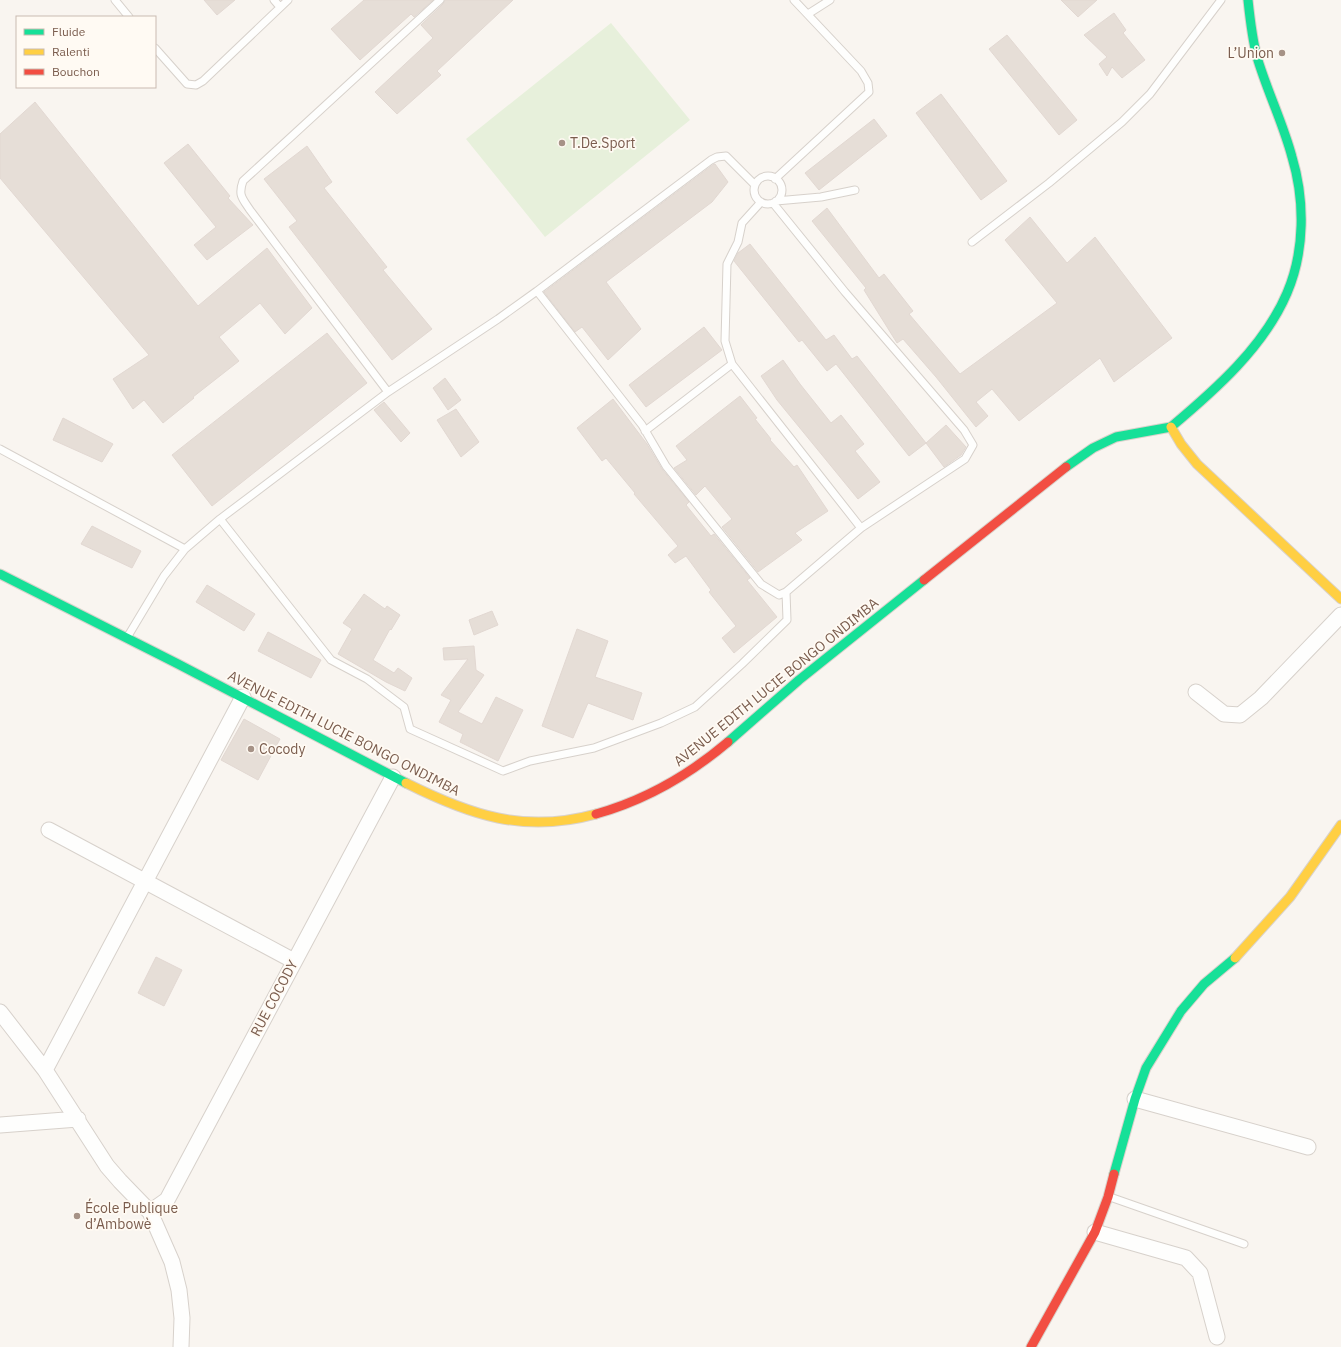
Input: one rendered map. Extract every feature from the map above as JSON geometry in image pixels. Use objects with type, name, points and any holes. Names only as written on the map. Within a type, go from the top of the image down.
[{"type":"main road","points":[[1248,0],[1254,42],[1260,64],[1290,149],[1296,172],[1301,224],[1299,247],[1287,294],[1271,323],[1253,347],[1232,370],[1186,415],[1171,427],[1181,444],[1197,464],[1341,599]]},
{"type":"main road","name":"AVENUE EDITH LUCIE BONGO ONDIMBA","points":[[0,574],[128,637],[393,777],[452,806],[478,814],[506,820],[545,822],[586,818],[626,805],[665,787],[690,772],[725,744],[788,689],[1068,465],[1093,448],[1116,437],[1171,427]]},
{"type":"main road","points":[[1031,1347],[1095,1232],[1108,1197],[1135,1099],[1146,1068],[1181,1012],[1204,984],[1239,955],[1290,897],[1341,825]]},
{"type":"street","points":[[1196,692],[1224,714],[1240,715],[1261,698],[1341,615]]},
{"type":"street","points":[[45,1070],[243,697]]},
{"type":"street","name":"RUE COCODY","points":[[150,1212],[167,1200],[393,777]]},
{"type":"street","points":[[49,830],[294,961]]},
{"type":"street","points":[[0,1012],[45,1070],[107,1166],[150,1212],[172,1262],[179,1290],[182,1318],[181,1347]]},
{"type":"street","points":[[1135,1099],[1308,1147]]},
{"type":"street","points":[[0,1125],[78,1119]]},
{"type":"street","points":[[1095,1232],[1186,1258],[1200,1273],[1217,1337]]},
{"type":"lane","points":[[114,0],[128,16]]},
{"type":"lane","points":[[274,0],[280,7]]},
{"type":"lane","points":[[156,49],[187,84],[196,84],[203,81],[288,0]]},
{"type":"lane","points":[[388,392],[250,210],[242,198],[240,190],[243,181],[440,0]]},
{"type":"lane","points":[[774,179],[869,92],[868,83],[861,71],[794,0]]},
{"type":"lane","points":[[808,14],[830,0]]},
{"type":"lane","points":[[972,242],[1049,183],[1122,122],[1150,94],[1221,0]]},
{"type":"lane","points":[[128,637],[164,576],[185,549],[220,519],[388,392],[498,319],[718,157],[726,156],[755,185]]},
{"type":"lane","points":[[775,202],[779,198],[781,190],[780,185],[774,179],[766,177],[761,178],[755,185],[754,193],[756,197],[765,204],[821,197],[855,190]]},
{"type":"lane","points":[[761,202],[742,223],[738,242],[727,264],[725,341],[732,364],[861,528]]},
{"type":"lane","points":[[537,291],[642,425],[666,466],[761,584],[780,595],[786,592],[861,528],[965,459],[973,445],[964,430],[845,292],[775,202]]},
{"type":"lane","points":[[645,431],[732,364]]},
{"type":"lane","points":[[0,449],[185,549]]},
{"type":"lane","points":[[220,519],[331,660],[367,679],[404,707],[410,729],[503,771],[530,761],[594,748],[661,723],[694,707],[742,664],[787,620],[786,592]]},
{"type":"lane","points":[[1108,1197],[1244,1244]]},
{"type":"green space","points":[[611,23],[690,120],[545,237],[466,139]]},
{"type":"building","points":[[204,0],[235,0],[217,15]]},
{"type":"building","points":[[364,0],[433,0],[414,17],[411,14],[360,60],[331,29]]},
{"type":"building","points":[[445,0],[513,0],[437,71],[441,75],[397,114],[375,92],[433,38],[421,25],[443,4]]},
{"type":"building","points":[[1061,0],[1097,0],[1078,17]]},
{"type":"building","points":[[1114,13],[1126,30],[1123,33],[1145,60],[1122,78],[1112,67],[1107,76],[1099,64],[1107,57],[1084,35]]},
{"type":"building","points":[[1007,35],[1077,120],[1059,135],[989,49]]},
{"type":"building","points":[[941,94],[1007,181],[981,200],[916,113]]},
{"type":"building","points":[[35,102],[198,306],[267,248],[312,308],[285,334],[260,303],[219,337],[239,361],[163,423],[144,400],[133,409],[113,379],[149,355],[0,178],[0,134]]},
{"type":"building","points":[[874,119],[887,136],[819,190],[805,173]]},
{"type":"building","points":[[188,144],[230,196],[228,198],[253,225],[207,260],[194,245],[216,227],[164,163]]},
{"type":"building","points":[[307,146],[332,182],[324,188],[387,267],[383,270],[432,329],[392,360],[289,227],[297,221],[264,179]]},
{"type":"building","points":[[714,164],[728,182],[712,202],[606,282],[641,329],[608,360],[582,327],[575,332],[544,292]]},
{"type":"building","points":[[827,208],[879,278],[884,274],[913,311],[909,314],[960,374],[1057,303],[1005,240],[1030,217],[1067,263],[1095,237],[1172,338],[1114,382],[1100,358],[1019,421],[992,389],[976,402],[988,416],[976,427],[903,339],[897,343],[864,290],[866,288],[812,221]]},
{"type":"building","points":[[750,244],[826,340],[834,335],[852,359],[857,356],[926,443],[909,456],[836,364],[827,371],[802,340],[799,342],[734,261],[738,253]]},
{"type":"building","points":[[704,327],[722,350],[646,407],[629,385]]},
{"type":"building","points":[[327,333],[367,383],[212,506],[172,455]]},
{"type":"building","points":[[783,360],[831,423],[841,415],[864,444],[855,451],[880,482],[858,499],[777,400],[761,376]]},
{"type":"building","points":[[445,378],[461,400],[448,410],[433,388]]},
{"type":"building","points":[[740,396],[757,418],[755,419],[771,439],[770,440],[794,467],[797,465],[828,511],[795,533],[802,540],[758,572],[722,527],[732,519],[705,486],[696,495],[674,468],[687,460],[676,446]]},
{"type":"building","points":[[613,399],[647,444],[662,469],[689,502],[686,505],[711,536],[714,534],[750,578],[747,580],[777,617],[734,653],[722,638],[736,626],[709,592],[711,590],[686,556],[675,563],[668,555],[678,546],[606,458],[602,461],[577,428]]},
{"type":"building","points":[[384,402],[410,433],[401,442],[374,410]]},
{"type":"building","points":[[456,409],[479,442],[461,457],[437,420]]},
{"type":"building","points":[[63,418],[113,444],[102,462],[53,440]]},
{"type":"building","points":[[946,425],[966,447],[961,455],[944,467],[926,443]]},
{"type":"building","points":[[92,526],[141,551],[132,568],[81,544]]},
{"type":"building","points":[[207,585],[255,614],[244,631],[196,602]]},
{"type":"building","points":[[364,594],[385,609],[387,606],[400,615],[391,630],[390,629],[373,660],[394,673],[398,668],[412,678],[405,691],[386,682],[338,654],[352,629],[343,623]]},
{"type":"building","points":[[492,611],[498,625],[474,635],[469,620]]},
{"type":"building","points":[[577,629],[608,641],[595,677],[642,693],[633,720],[588,703],[573,738],[542,726]]},
{"type":"building","points":[[268,632],[321,660],[311,678],[258,651]]},
{"type":"building","points":[[474,646],[476,670],[484,675],[458,712],[482,724],[496,697],[523,710],[498,761],[460,742],[463,734],[439,722],[451,700],[441,695],[468,659],[444,660],[443,648]]},
{"type":"building","name":"Cocody","points":[[244,719],[280,739],[258,780],[221,760]]},
{"type":"building","points":[[156,957],[182,970],[164,1006],[138,993]]},
{"type":"traffic: fast","points":[[1171,427],[1221,383],[1252,349],[1265,332],[1287,293],[1297,260],[1300,243],[1301,208],[1296,173],[1284,132],[1257,57],[1252,36],[1248,0]]},
{"type":"traffic: fast","points":[[1066,467],[1093,448],[1116,437],[1171,427]]},
{"type":"traffic: fast","points":[[0,574],[178,664],[406,783]]},
{"type":"traffic: fast","points":[[728,742],[799,680],[924,580]]},
{"type":"traffic: fast","points":[[1114,1174],[1135,1099],[1146,1068],[1181,1011],[1204,984],[1235,958]]},
{"type":"traffic: slow","points":[[1171,427],[1181,444],[1197,464],[1341,599]]},
{"type":"traffic: slow","points":[[406,783],[453,804],[498,818],[545,822],[570,820],[596,814]]},
{"type":"traffic: slow","points":[[1235,958],[1290,897],[1341,825]]},
{"type":"traffic: jam","points":[[924,580],[1066,467]]},
{"type":"traffic: jam","points":[[596,814],[649,794],[666,785],[698,765],[728,742]]},
{"type":"traffic: jam","points":[[1031,1347],[1095,1232],[1108,1197],[1114,1174]]},
{"type":"place","name":"L’Union","points":[[1282,53]]},
{"type":"place","name":"T.De.Sport","points":[[562,143]]},
{"type":"place","name":"Cocody","points":[[251,749]]},
{"type":"place","name":"École Publique d’Ambowè","points":[[77,1216]]}]
